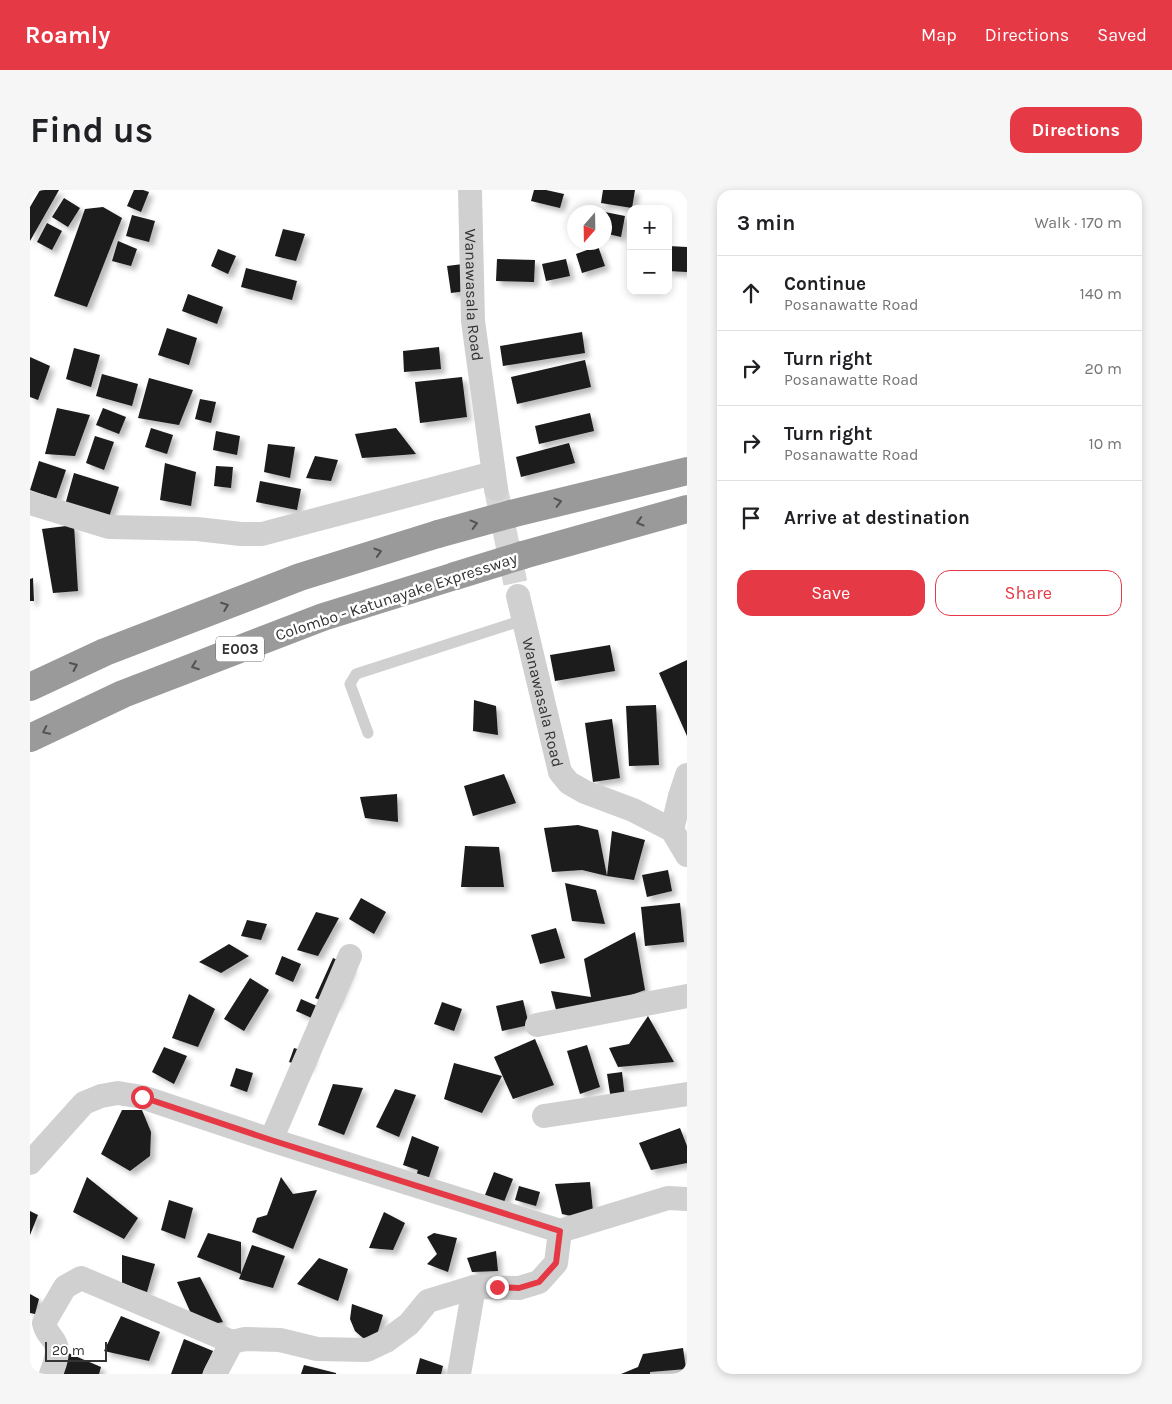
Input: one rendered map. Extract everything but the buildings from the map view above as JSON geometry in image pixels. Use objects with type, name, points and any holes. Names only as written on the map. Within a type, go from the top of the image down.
[{"type":"highway","points":[[30,687],[105,652],[300,577],[438,534],[511,514],[687,471]]},
{"type":"highway","name":"Colombo - Katunayake Expressway","points":[[30,738],[123,694],[323,617],[523,555],[687,509]]},
{"type":"street","name":"Wanawasala Road","points":[[30,502],[109,526],[197,529],[241,534],[262,534],[495,481],[473,321],[470,190]]},
{"type":"street","name":"Wanawasala Road","points":[[518,596],[560,772],[569,783],[585,792],[633,810],[672,830]]},
{"type":"street","points":[[687,775],[672,830],[687,855]]},
{"type":"street","points":[[271,1140],[350,956]]},
{"type":"street","points":[[538,1025],[687,996]]},
{"type":"street","points":[[30,1164],[84,1103],[101,1096],[118,1093],[142,1097],[271,1140],[560,1231],[668,1198],[687,1199]]},
{"type":"street","points":[[544,1116],[687,1094]]},
{"type":"street","points":[[50,1374],[56,1357],[56,1345],[46,1332],[44,1323],[65,1287],[81,1278],[232,1342],[245,1339],[280,1340],[317,1349],[367,1350],[386,1341],[409,1324],[428,1300],[474,1288],[519,1288],[539,1282],[556,1263],[560,1231]]},
{"type":"street","points":[[458,1374],[474,1288]]},
{"type":"street","points":[[215,1374],[232,1342]]},
{"type":"lane","points":[[368,733],[350,684],[356,674],[523,620]]},
{"type":"tunnel","points":[[496,489],[518,596]]},
{"type":"route","points":[[142,1097],[271,1140],[560,1231],[556,1263],[539,1282],[519,1288],[497,1287]]}]
